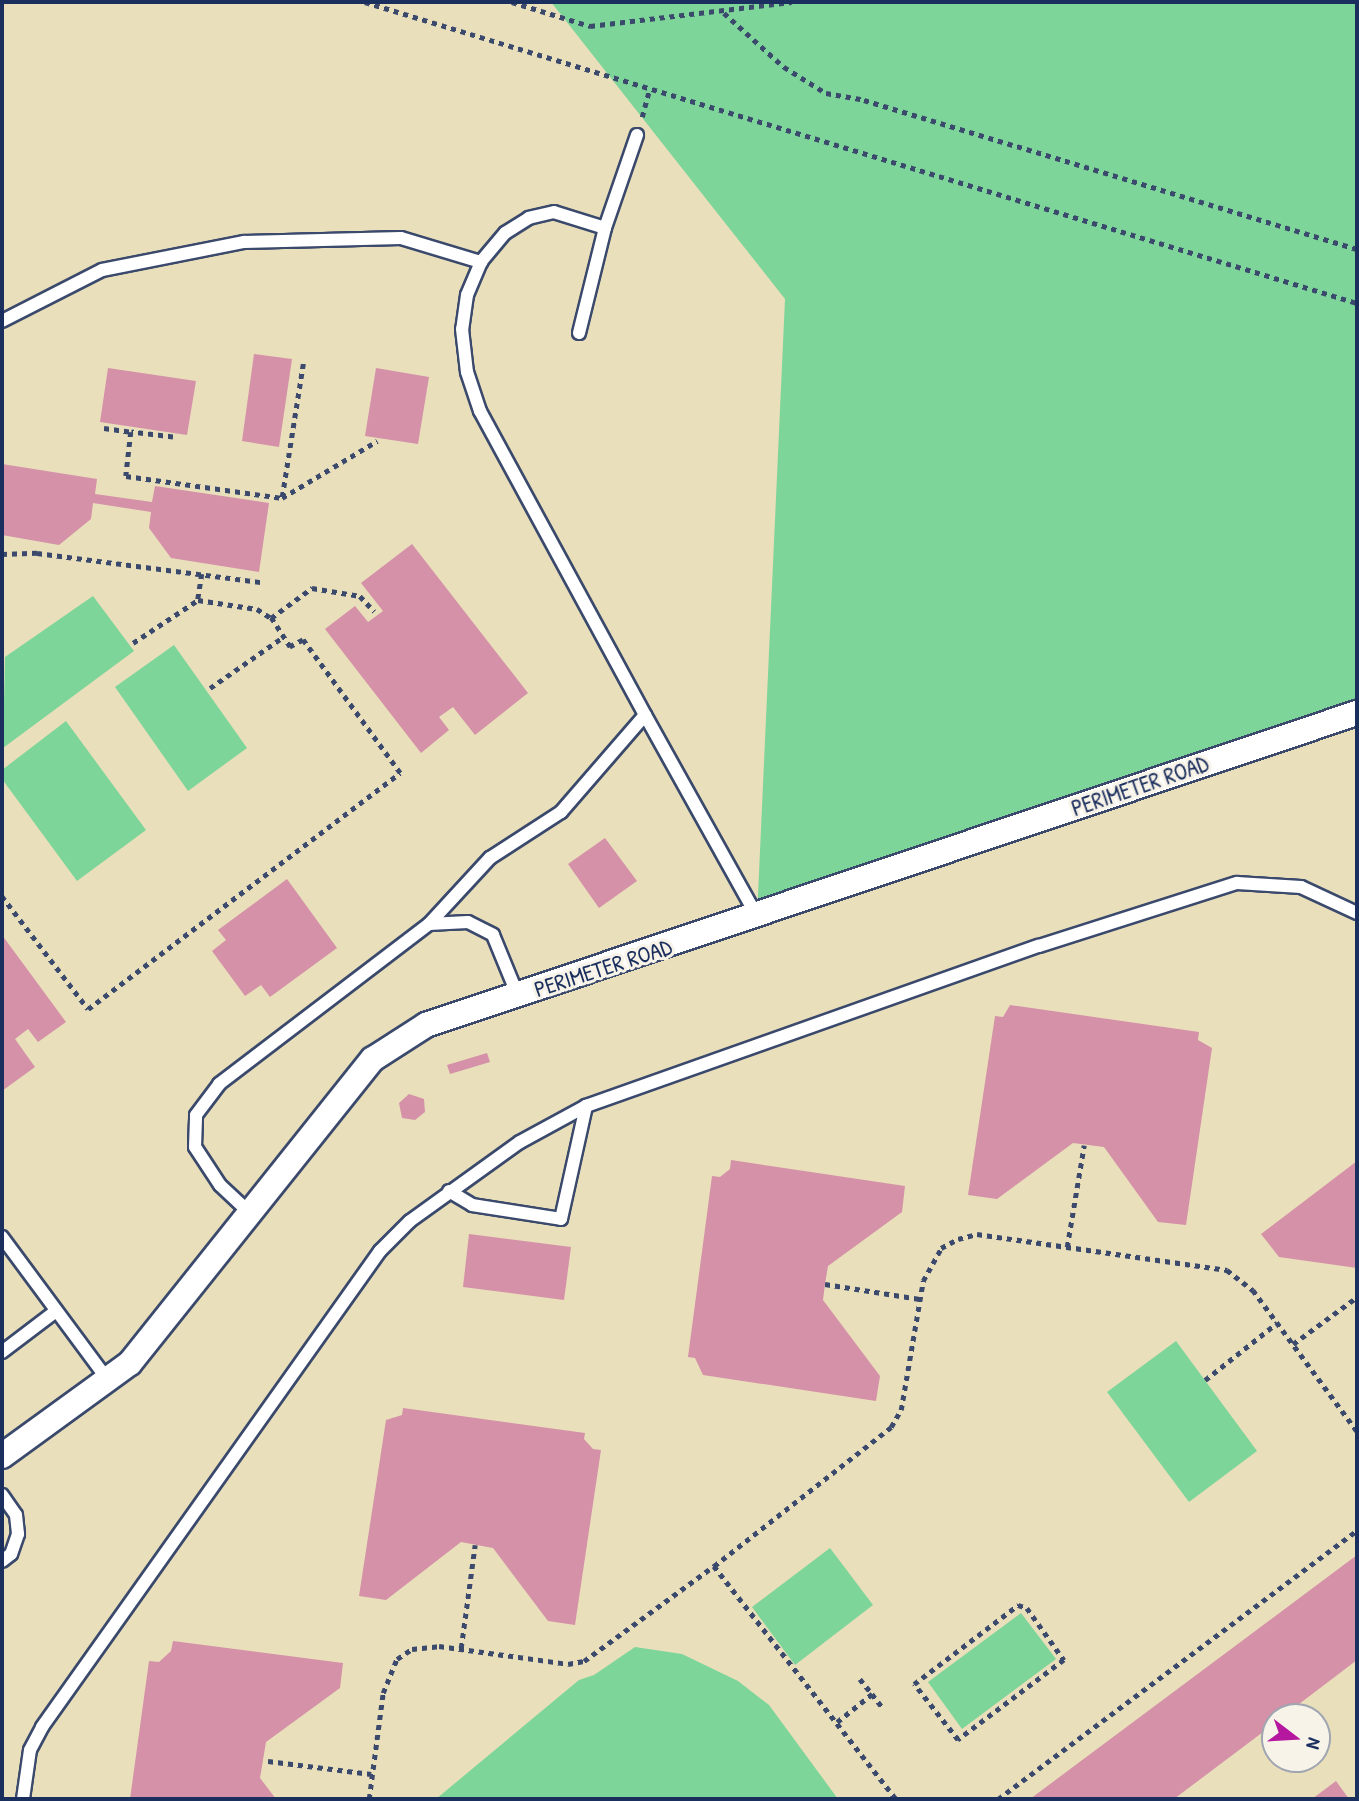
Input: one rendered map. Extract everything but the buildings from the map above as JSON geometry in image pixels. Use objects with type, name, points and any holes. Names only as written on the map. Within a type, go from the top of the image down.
[{"type":"street","name":"PERIMETER ROAD","points":[[2,1456],[130,1363],[373,1059],[426,1025],[1357,713]]},
{"type":"lane","points":[[579,333],[605,228],[637,135]]},
{"type":"lane","points":[[605,228],[554,212],[529,218],[505,233],[481,262],[467,295],[462,329],[467,372],[480,411],[757,916]]},
{"type":"lane","points":[[2,321],[102,270],[244,242],[401,238],[481,262]]},
{"type":"lane","points":[[251,1214],[220,1185],[195,1147],[196,1115],[219,1083],[429,924],[490,858],[561,812],[645,715]]},
{"type":"lane","points":[[23,1799],[30,1750],[42,1727],[380,1251],[449,1191],[520,1142],[586,1106],[1039,946],[1237,883],[1301,887],[1357,913]]},
{"type":"lane","points":[[429,924],[468,922],[493,935],[518,996]]},
{"type":"lane","points":[[449,1191],[472,1205],[561,1219],[586,1106]]},
{"type":"lane","points":[[2,1237],[107,1380]]},
{"type":"lane","points":[[2,1352],[56,1311]]},
{"type":"lane","points":[[2,1495],[16,1515],[18,1534],[11,1555],[2,1561]]},
{"type":"path","points":[[365,2],[1357,303]]},
{"type":"path","points":[[512,2],[590,26],[724,13],[789,2]]},
{"type":"path","points":[[724,13],[784,67],[826,93],[864,100],[1357,249]]},
{"type":"path","points":[[282,498],[303,363]]},
{"type":"path","points":[[104,428],[173,437]]},
{"type":"path","points":[[131,432],[126,476],[282,498],[377,442]]},
{"type":"path","points":[[2,554],[37,553],[261,582]]},
{"type":"path","points":[[198,600],[202,574]]},
{"type":"path","points":[[271,618],[312,588],[360,596],[374,611]]},
{"type":"path","points":[[2,895],[88,1009],[400,773],[303,640],[290,647],[271,618],[257,609],[198,600],[133,643]]},
{"type":"path","points":[[210,688],[283,637]]},
{"type":"path","points":[[1067,1248],[1084,1145]]},
{"type":"path","points":[[369,1799],[383,1693],[397,1659],[412,1649],[461,1648],[568,1664],[584,1661],[714,1566],[891,1427],[901,1410],[920,1299],[930,1262],[958,1239],[977,1234],[1227,1270],[1253,1290],[1357,1431]]},
{"type":"path","points":[[825,1284],[920,1299]]},
{"type":"path","points":[[1293,1344],[1357,1297]]},
{"type":"path","points":[[1205,1380],[1277,1322]]},
{"type":"path","points":[[998,1799],[1357,1530]]},
{"type":"path","points":[[461,1648],[475,1545]]},
{"type":"path","points":[[714,1566],[896,1799]]},
{"type":"path","points":[[1018,1605],[1027,1608],[1064,1660],[958,1740],[914,1684],[1018,1605]]},
{"type":"path","points":[[860,1679],[882,1707]]},
{"type":"path","points":[[837,1722],[872,1694]]},
{"type":"path","points":[[268,1761],[372,1774]]},
{"type":"green space","points":[[551,2],[1357,2],[1357,713],[757,917],[785,299]]},
{"type":"green space","points":[[93,596],[134,651],[3,748],[5,657]]},
{"type":"green space","points":[[174,645],[247,748],[188,791],[115,687]]},
{"type":"green space","points":[[66,721],[146,830],[77,881],[2,779],[2,770]]},
{"type":"green space","points":[[1176,1341],[1257,1451],[1189,1502],[1107,1392]]},
{"type":"green space","points":[[830,1548],[873,1605],[795,1665],[752,1607]]},
{"type":"green space","points":[[1021,1613],[1056,1659],[962,1729],[928,1682]]},
{"type":"green space","points":[[635,1647],[682,1654],[738,1681],[769,1705],[838,1799],[436,1799],[579,1680],[594,1675]]}]
